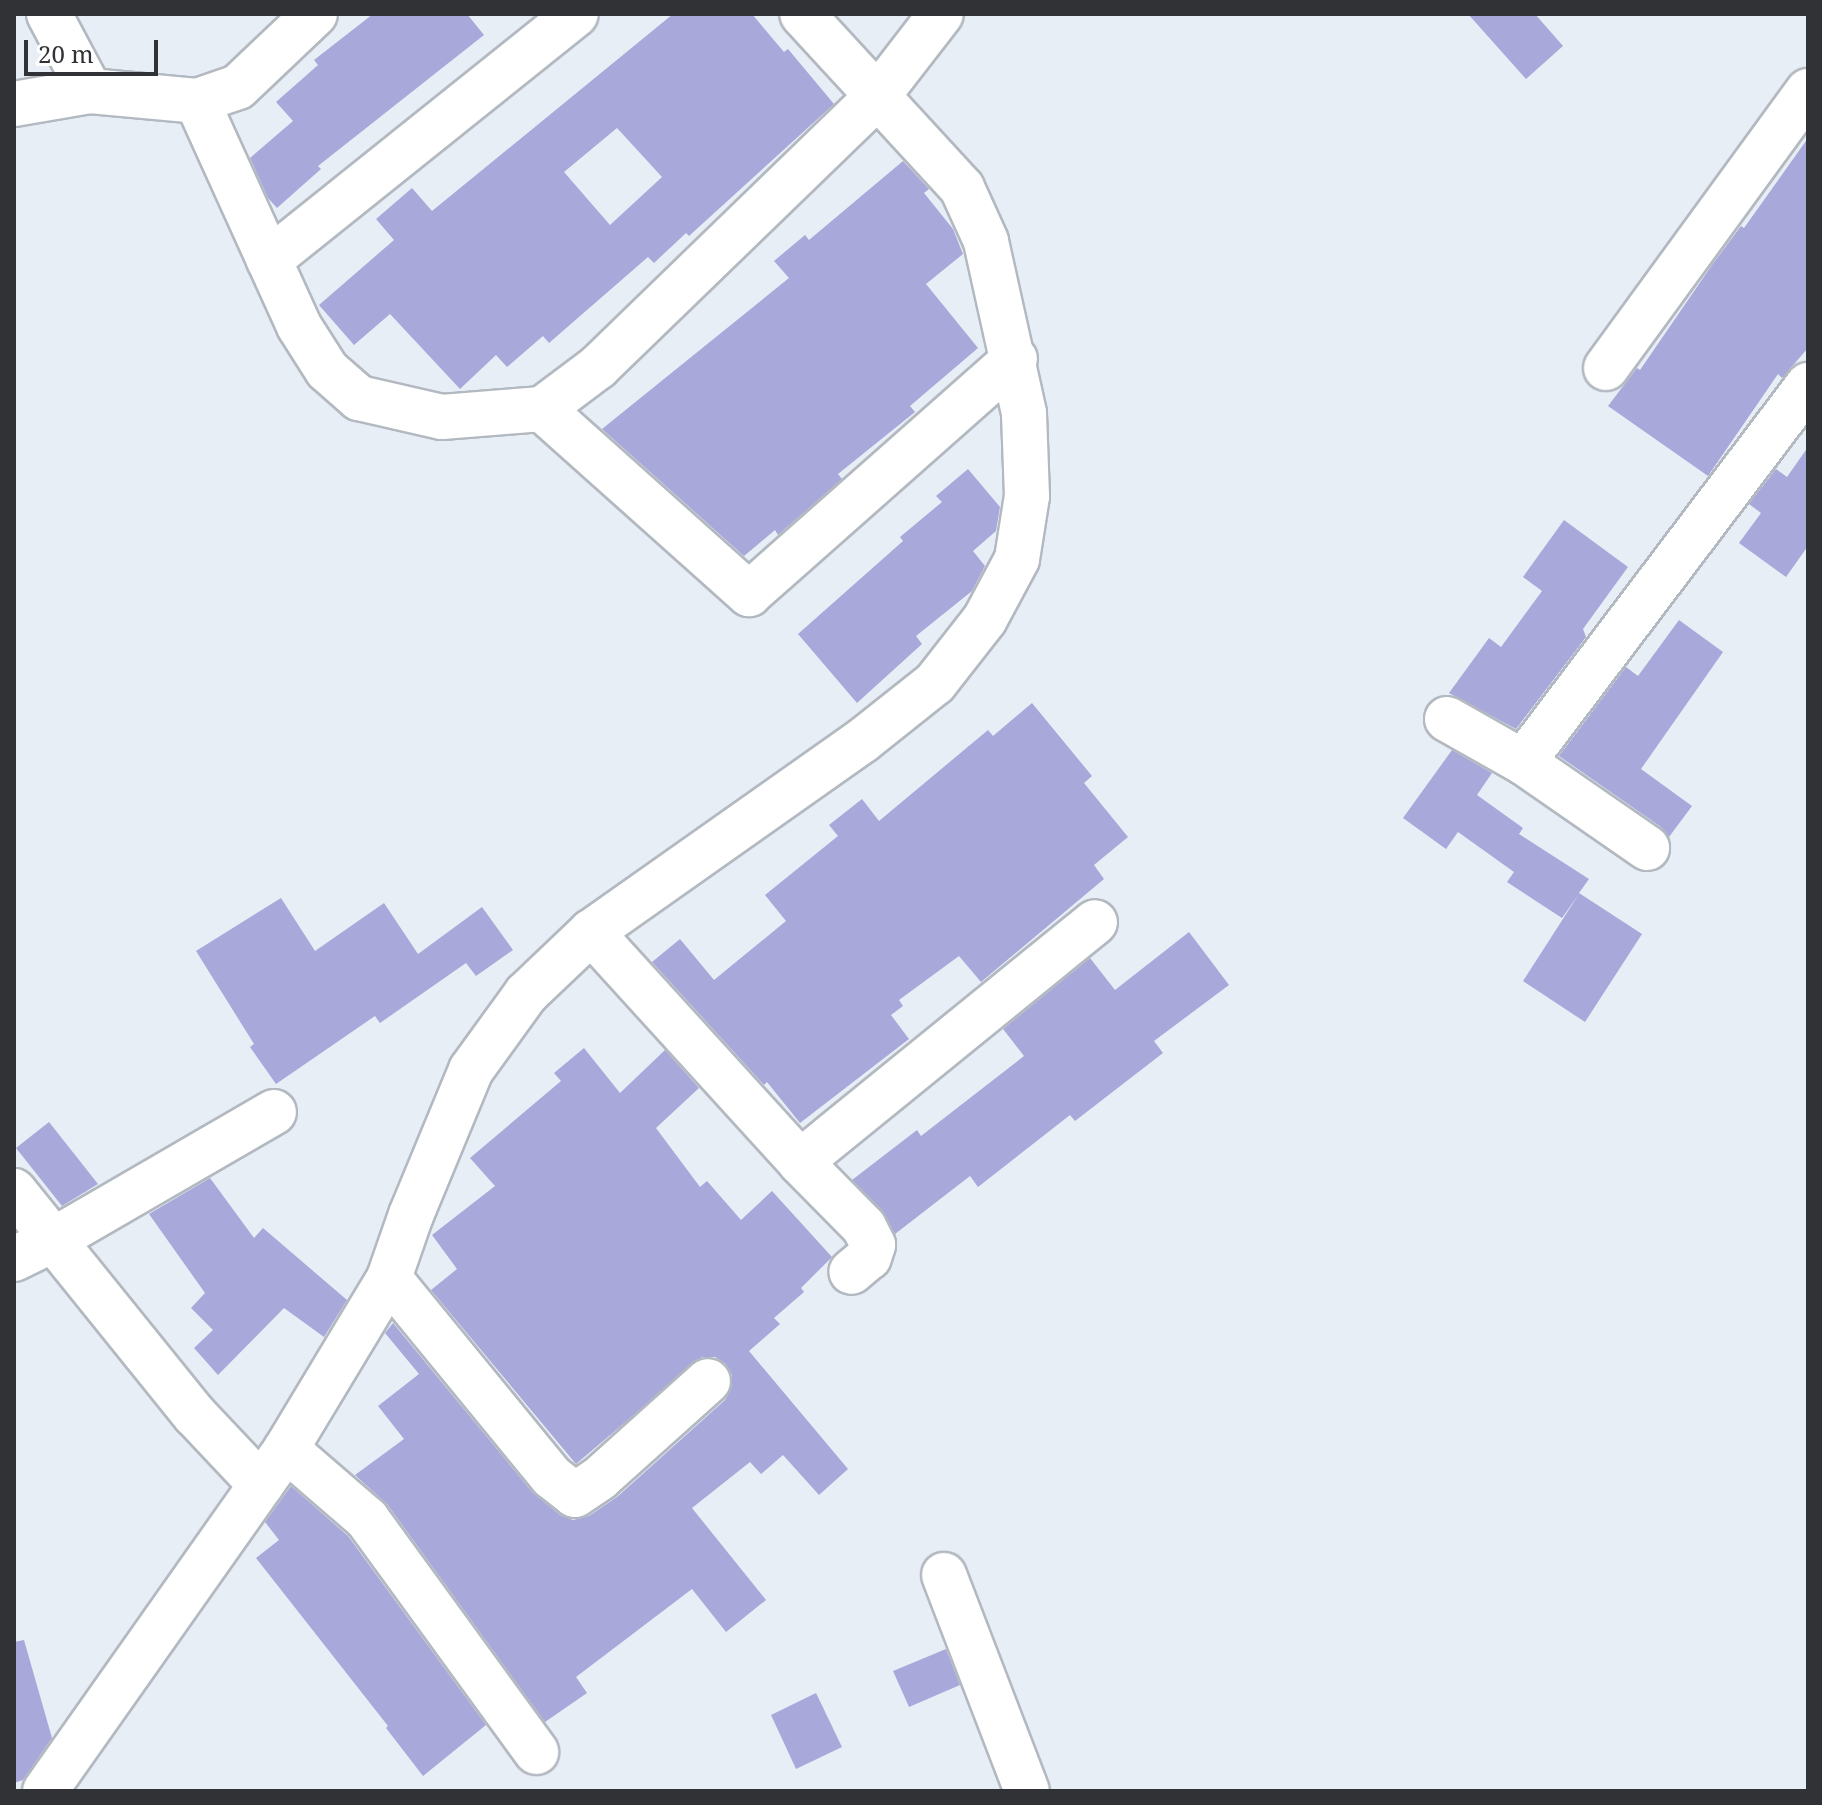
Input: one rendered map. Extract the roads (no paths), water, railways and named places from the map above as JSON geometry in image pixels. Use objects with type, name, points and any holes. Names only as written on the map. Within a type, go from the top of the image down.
[{"type":"street","points":[[49,14],[90,91]]},
{"type":"street","points":[[14,104],[90,91],[197,101],[238,87],[315,14]]},
{"type":"street","points":[[269,260],[576,14]]},
{"type":"street","points":[[45,1791],[286,1449],[389,1278],[411,1215],[471,1070],[526,994],[591,932],[862,741],[935,683],[985,619],[1017,559],[1027,496],[1024,413],[1015,359],[986,241],[962,188],[802,14]]},
{"type":"street","points":[[197,101],[299,326],[327,370],[359,398],[442,417],[542,409],[598,367],[876,98],[941,14]]},
{"type":"street","points":[[1606,368],[1808,91]]},
{"type":"street","points":[[542,409],[749,594],[1015,359]]},
{"type":"street","points":[[1523,762],[1808,385]]},
{"type":"street","points":[[1447,719],[1523,762],[1647,848]]},
{"type":"street","points":[[800,1162],[1095,922]]},
{"type":"street","points":[[591,932],[800,1162],[864,1227],[873,1245],[869,1257],[851,1272]]},
{"type":"street","points":[[14,1259],[55,1239],[274,1112]]},
{"type":"street","points":[[14,1191],[195,1415],[261,1485]]},
{"type":"street","points":[[389,1278],[552,1477],[575,1495],[600,1478],[708,1381]]},
{"type":"street","points":[[286,1449],[367,1519],[536,1752]]},
{"type":"street","points":[[944,1575],[1027,1791]]}]
